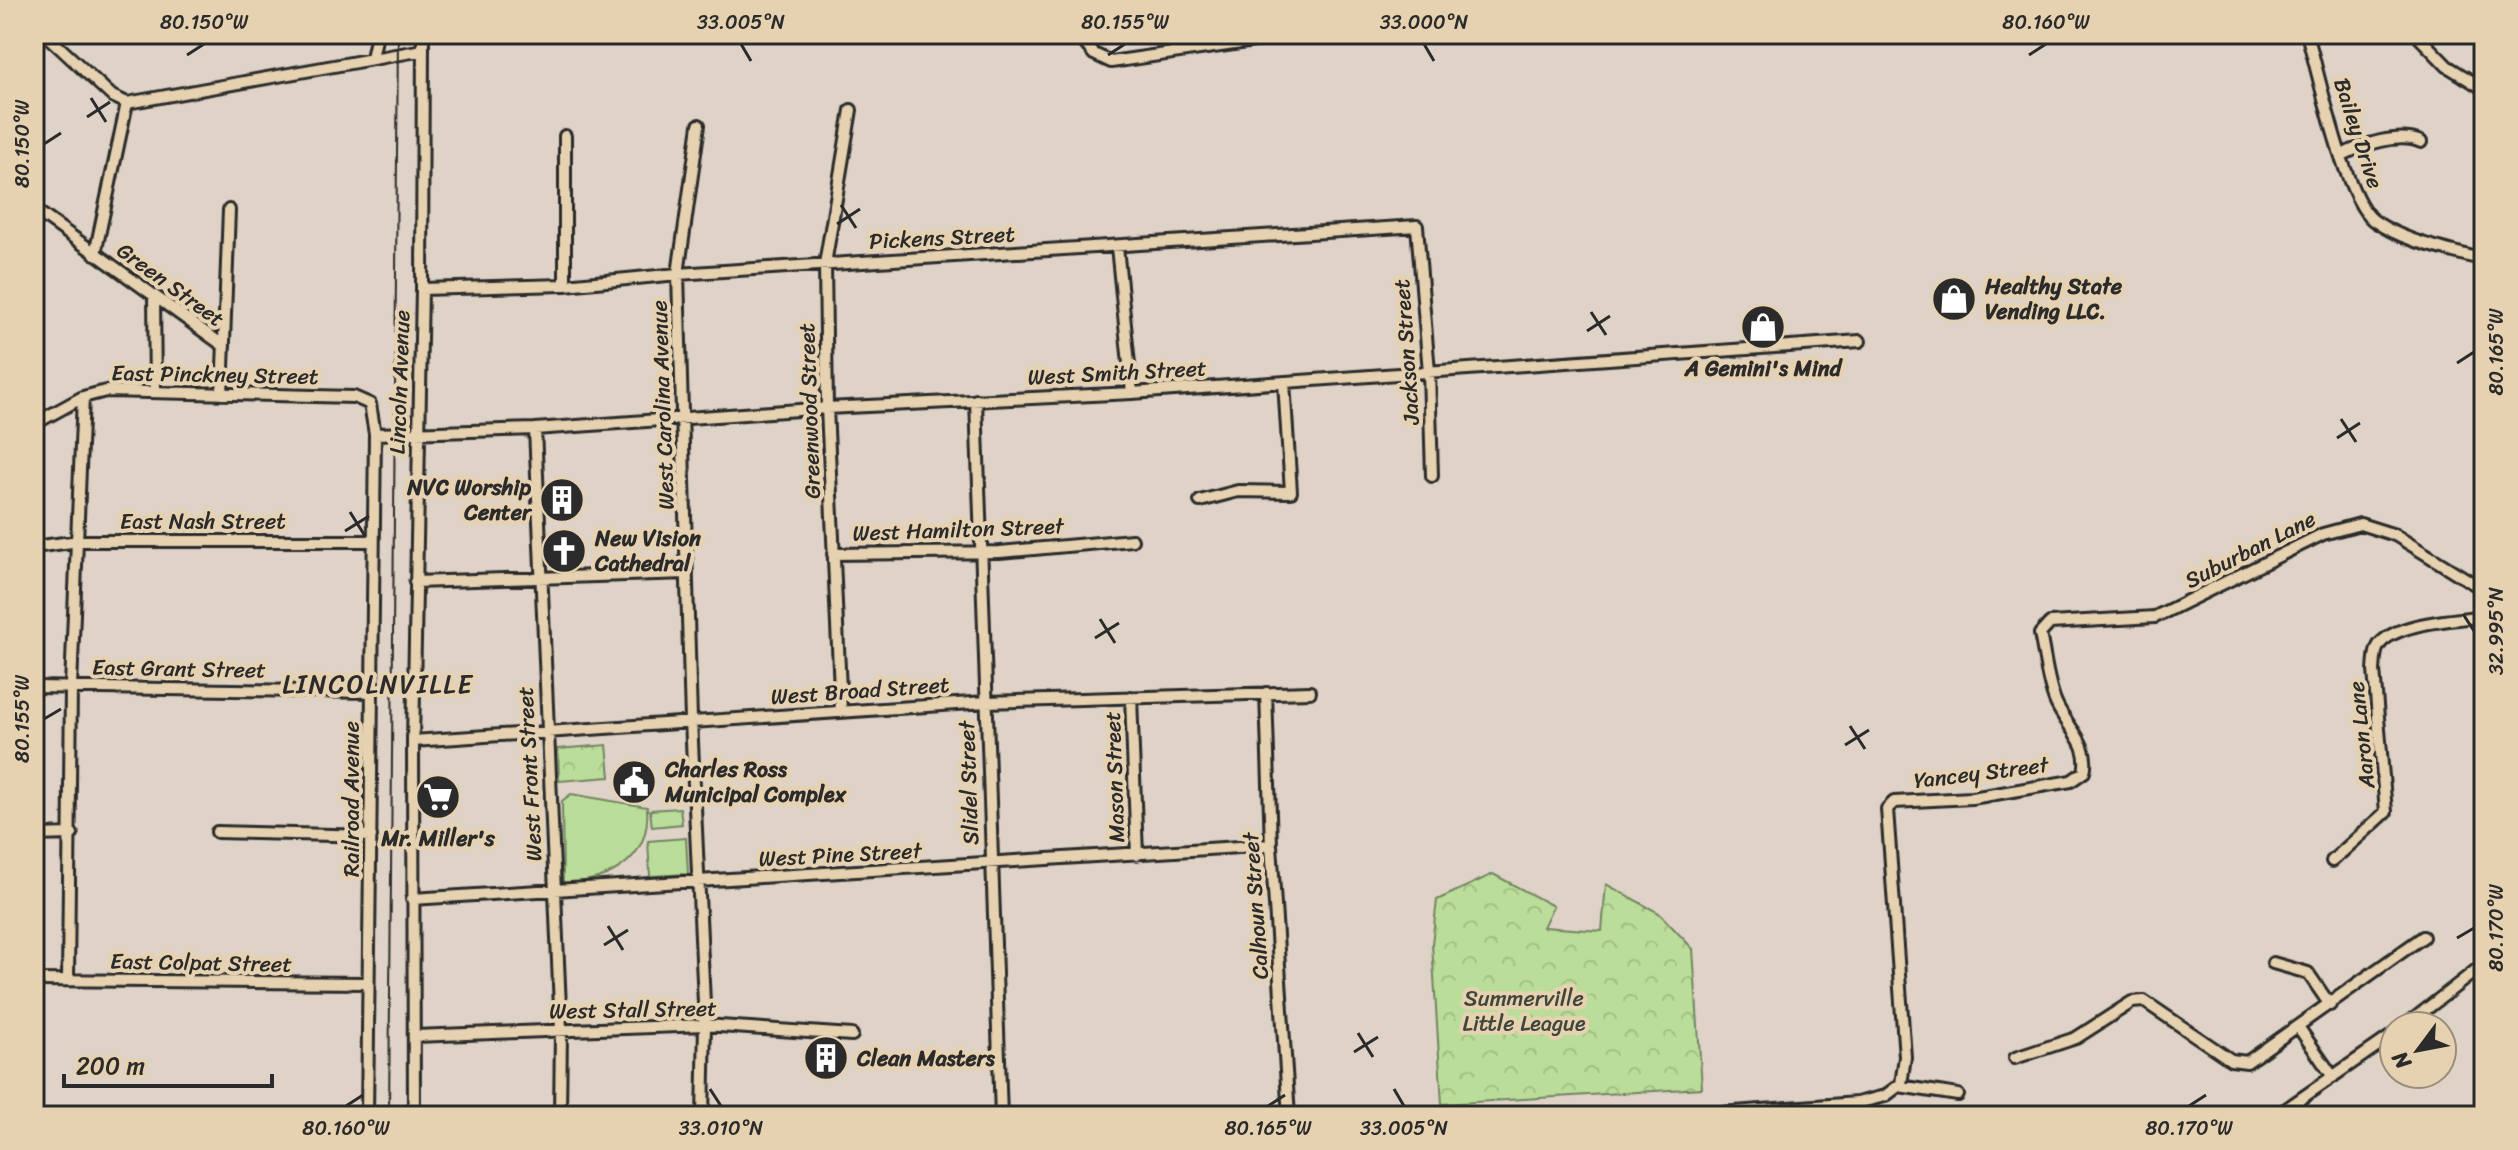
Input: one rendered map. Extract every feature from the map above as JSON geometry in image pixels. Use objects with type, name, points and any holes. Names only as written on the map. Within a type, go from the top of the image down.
[{"type":"street","points":[[45,34],[112,96],[127,103],[423,50]]},
{"type":"street","points":[[372,58],[377,34]]},
{"type":"street","name":"Lincoln Avenue","points":[[414,1116],[413,741],[422,289],[423,34]]},
{"type":"street","points":[[1077,34],[1094,54],[1111,62],[1302,34]]},
{"type":"street","name":"Bailey Drive","points":[[2307,34],[2355,194],[2373,219],[2399,233],[2484,260]]},
{"type":"street","points":[[2416,34],[2447,66],[2484,89]]},
{"type":"street","points":[[95,254],[127,103]]},
{"type":"street","name":"Greenwood Street","points":[[841,712],[827,408],[825,264],[851,110]]},
{"type":"street","name":"West Carolina Avenue","points":[[699,125],[678,274],[691,720],[705,1025],[703,1116]]},
{"type":"street","points":[[565,136],[565,285]]},
{"type":"street","points":[[2342,155],[2388,141],[2411,138],[2421,142]]},
{"type":"street","name":"Green Street","points":[[34,209],[224,346]]},
{"type":"street","points":[[222,394],[229,210]]},
{"type":"street","name":"Pickens Street","points":[[422,289],[565,285],[678,274],[1417,226]]},
{"type":"street","name":"Jackson Street","points":[[1417,226],[1429,372],[1432,476]]},
{"type":"street","points":[[1117,247],[1132,393]]},
{"type":"street","points":[[154,296],[155,392]]},
{"type":"street","name":"West Smith Street","points":[[375,434],[535,429],[681,421],[827,408],[1132,393],[1860,341]]},
{"type":"street","points":[[1200,501],[1238,491],[1291,492],[1284,382]]},
{"type":"street","name":"East Pinckney Street","points":[[34,424],[83,397],[106,391],[362,397],[370,404],[375,434]]},
{"type":"street","points":[[68,980],[72,834],[71,686],[83,397]]},
{"type":"street","name":"Slidel Street","points":[[976,400],[1001,1116]]},
{"type":"street","name":"West Front Street","points":[[535,429],[561,1031],[560,1116]]},
{"type":"street","name":"Railroad Avenue","points":[[367,1116],[375,434]]},
{"type":"street","name":"Suburban Lane","points":[[2066,620],[2155,617],[2323,534],[2360,524],[2395,535],[2484,590]]},
{"type":"street","name":"West Hamilton Street","points":[[833,554],[981,552],[1132,540]]},
{"type":"street","name":"East Nash Street","points":[[34,547],[79,541],[373,541]]},
{"type":"street","points":[[415,582],[687,573]]},
{"type":"street","name":"Aaron Lane","points":[[2332,861],[2386,812],[2388,796],[2374,670],[2376,648],[2388,636],[2403,631],[2484,616]]},
{"type":"street","name":"Yancey Street","points":[[1899,1086],[1905,1057],[1887,809],[1894,802],[1972,798],[2071,781],[2084,772],[2085,750],[2056,704],[2040,634],[2050,623],[2066,620]]},
{"type":"street","name":"East Grant Street","points":[[34,687],[372,692]]},
{"type":"street","name":"West Broad Street","points":[[413,741],[986,702],[1310,692]]},
{"type":"street","name":"Calhoun Street","points":[[1266,693],[1271,845],[1289,1116]]},
{"type":"street","name":"Mason Street","points":[[1131,697],[1137,855]]},
{"type":"street","points":[[217,832],[371,836]]},
{"type":"street","points":[[34,835],[72,834]]},
{"type":"street","name":"West Pine Street","points":[[412,899],[1271,845]]},
{"type":"street","points":[[2015,1058],[2087,1033],[2137,1001],[2156,1006],[2236,1062],[2252,1060],[2423,937]]},
{"type":"street","points":[[2273,963],[2308,973],[2330,1005]]},
{"type":"street","points":[[2425,1010],[2484,964]]},
{"type":"street","name":"East Colpat Street","points":[[34,980],[368,983]]},
{"type":"street","name":"West Stall Street","points":[[415,1036],[705,1025],[852,1035]]},
{"type":"street","points":[[2299,1028],[2333,1077]]},
{"type":"street","points":[[2276,1116],[2378,1045]]},
{"type":"street","points":[[1678,1116],[1857,1103],[1885,1096],[1899,1086],[1958,1095]]},
{"type":"street","points":[[1857,1103],[1857,1116]]},
{"type":"green space","points":[[607,745],[610,777],[559,781],[558,749]]},
{"type":"green space","points":[[571,794],[647,807],[647,825],[635,854],[624,864],[597,878],[563,883],[562,801]]},
{"type":"green space","points":[[680,808],[682,824],[652,827],[650,810]]},
{"type":"green space","points":[[686,838],[688,874],[650,876],[648,841]]},
{"type":"green space","name":"Summerville Little League","points":[[1493,874],[1553,906],[1543,927],[1602,931],[1606,884],[1659,913],[1693,949],[1702,1088],[1442,1104],[1432,944],[1437,900]]},
{"type":"railway","points":[[389,1116],[398,34]]},
{"type":"place","name":"Healthy State Vending LLC.","points":[[1954,299]]},
{"type":"place","name":"A Gemini's Mind","points":[[1763,327]]},
{"type":"place","name":"NVC Worship Center","points":[[562,500]]},
{"type":"place","name":"New Vision Cathedral","points":[[564,551]]},
{"type":"place","name":"Charles Ross Municipal Complex","points":[[634,782]]},
{"type":"place","name":"Mr. Miller's","points":[[438,797]]},
{"type":"place","name":"Clean Masters","points":[[826,1058]]},
{"type":"district","name":"LINCOLNVILLE","points":[[378,684]]}]
